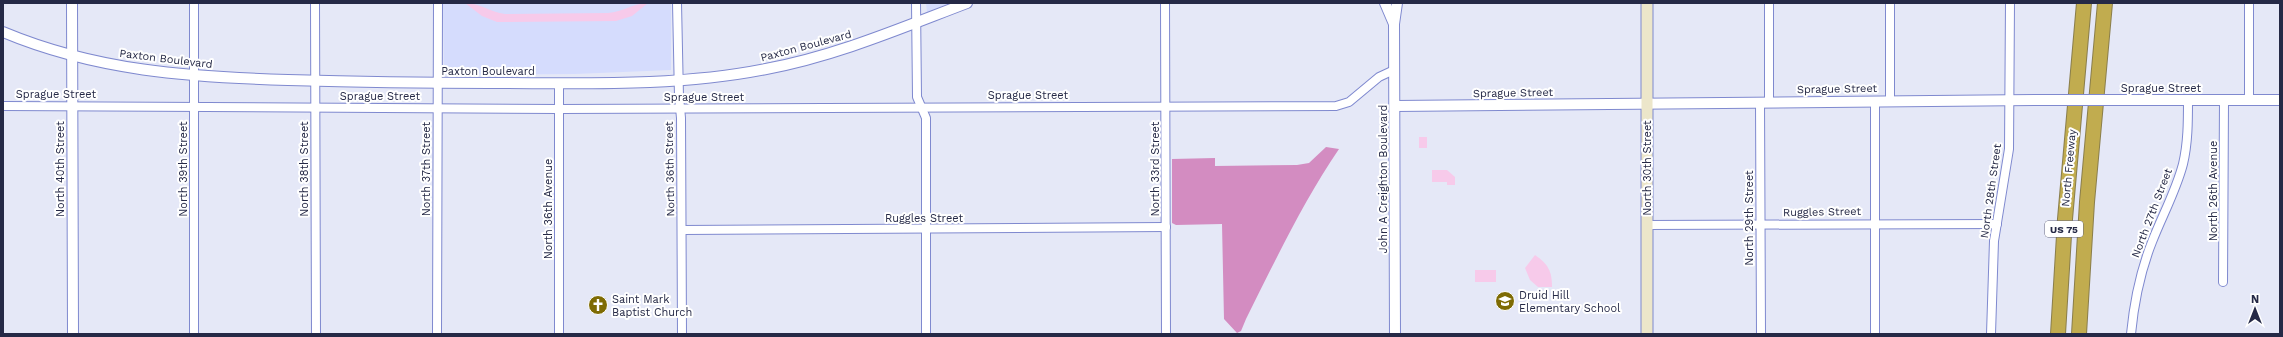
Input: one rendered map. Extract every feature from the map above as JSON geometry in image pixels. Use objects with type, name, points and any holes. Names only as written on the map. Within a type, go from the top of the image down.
[{"type":"highway","points":[[2073,125],[2078,3]]},
{"type":"highway","name":"North Freeway","points":[[2058,334],[2063,240],[2084,3]]},
{"type":"highway","name":"North Freeway","points":[[2079,334],[2085,229],[2105,3]]},
{"type":"highway","points":[[2094,125],[2114,3]]},
{"type":"main road","name":"North 30th Street","points":[[1646,3],[1647,334]]},
{"type":"street","name":"North 40th Street","points":[[72,3],[73,334]]},
{"type":"street","name":"North 39th Street","points":[[194,3],[194,334]]},
{"type":"street","name":"North 38th Street","points":[[315,3],[316,334]]},
{"type":"street","name":"North 37th Street","points":[[437,334],[438,3]]},
{"type":"street","name":"North 36th Street","points":[[677,3],[682,230],[682,334]]},
{"type":"street","points":[[916,3],[917,96],[926,118],[926,334]]},
{"type":"street","name":"Paxton Boulevard","points":[[3,32],[72,56],[133,70],[194,76],[316,81],[438,83],[559,83],[678,80],[738,74],[794,64],[849,48],[967,3]]},
{"type":"street","name":"North 33rd Street","points":[[1164,3],[1166,106],[1166,334]]},
{"type":"street","points":[[1385,3],[1394,24]]},
{"type":"street","name":"John A Creighton Boulevard","points":[[1395,334],[1394,24],[1397,3]]},
{"type":"street","name":"North 29th Street","points":[[1761,334],[1760,224],[1769,3]]},
{"type":"street","points":[[1890,3],[1890,101]]},
{"type":"street","name":"North 28th Street","points":[[1991,334],[1992,277],[1997,224],[2008,163],[2010,100],[2010,3]]},
{"type":"street","points":[[2249,3],[2249,100]]},
{"type":"street","name":"Sprague Street","points":[[3,106],[680,109],[1336,106],[1349,102],[1379,77],[1394,70]]},
{"type":"street","name":"North 36th Avenue","points":[[559,83],[559,334]]},
{"type":"street","name":"Sprague Street","points":[[1395,106],[2010,100],[2280,100]]},
{"type":"street","name":"North 27th Street","points":[[2131,334],[2139,283],[2144,264],[2176,187],[2183,162],[2187,136],[2188,100]]},
{"type":"street","name":"North 26th Avenue","points":[[2223,282],[2224,100]]},
{"type":"street","points":[[1875,101],[1875,334]]},
{"type":"street","name":"Ruggles Street","points":[[1647,225],[1875,223],[1997,224]]},
{"type":"street","name":"Ruggles Street","points":[[682,230],[1166,227]]},
{"type":"shaded area","points":[[443,3],[671,3],[671,70],[575,74],[444,75]]},
{"type":"shaded area","points":[[465,3],[475,4],[505,14],[608,13],[638,4],[648,3],[632,16],[616,21],[497,22],[482,16]]},
{"type":"shaded area","points":[[926,3],[950,3],[927,12]]},
{"type":"shaded area","points":[[1419,137],[1427,137],[1427,148],[1419,148]]},
{"type":"shaded area","points":[[1326,147],[1339,149],[1301,211],[1241,331],[1237,333],[1224,319],[1222,224],[1176,225],[1172,223],[1172,159],[1215,158],[1215,166],[1297,165],[1309,163]]},
{"type":"shaded area","points":[[1432,170],[1447,170],[1455,177],[1455,185],[1447,185],[1447,182],[1432,182]]},
{"type":"shaded area","points":[[1535,255],[1548,268],[1552,287],[1538,287],[1530,280],[1525,268]]},
{"type":"shaded area","points":[[1475,270],[1496,270],[1496,282],[1475,282]]},
{"type":"place","name":"Druid Hill Elementary School","points":[[1505,301]]},
{"type":"place","name":"Saint Mark Baptist Church","points":[[598,305]]}]
